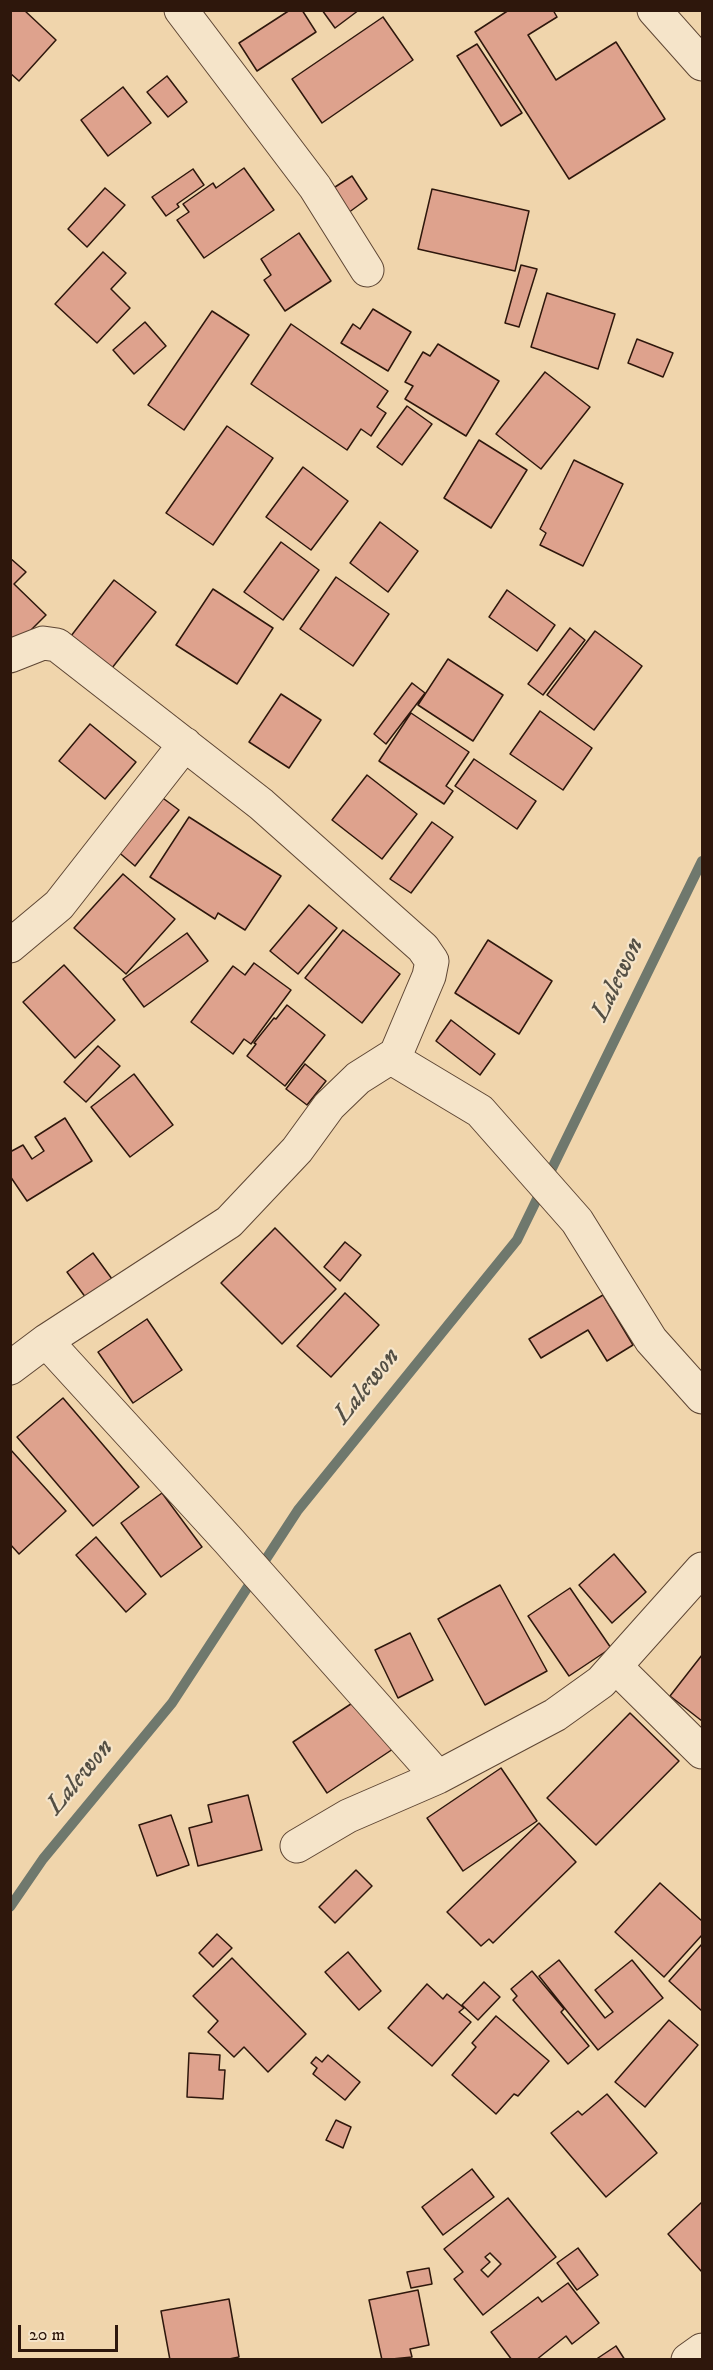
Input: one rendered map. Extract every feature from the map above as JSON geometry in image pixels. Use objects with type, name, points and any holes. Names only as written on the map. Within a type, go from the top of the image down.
[{"type":"street","points":[[181,10],[315,187],[367,270]]},
{"type":"street","points":[[654,10],[702,64]]},
{"type":"street","points":[[10,656],[43,643],[57,645],[261,804],[423,948],[432,961],[429,976],[396,1054],[358,1078],[329,1106],[297,1150],[230,1222],[46,1341],[10,1368]]},
{"type":"street","points":[[10,946],[59,905],[185,744]]},
{"type":"street","points":[[396,1054],[400,1063],[480,1112],[488,1120],[577,1221],[651,1340],[702,1397]]},
{"type":"street","points":[[46,1341],[228,1540],[438,1777]]},
{"type":"street","points":[[297,1846],[348,1816],[438,1777],[555,1715],[601,1682],[702,1569]]},
{"type":"street","points":[[616,1667],[702,1752]]},
{"type":"street","points":[[688,2360],[702,2350]]},
{"type":"building","points":[[10,10],[24,10],[56,40],[19,81],[10,73]]},
{"type":"building","points":[[290,10],[302,10],[316,32],[257,71],[239,43]]},
{"type":"building","points":[[322,10],[359,10],[335,28]]},
{"type":"building","points":[[509,10],[553,10],[557,17],[528,35],[556,80],[616,42],[665,119],[569,179],[475,32]]},
{"type":"building","points":[[383,17],[413,60],[322,123],[292,79]]},
{"type":"building","points":[[477,44],[522,113],[501,126],[457,56]]},
{"type":"building","points":[[167,76],[187,102],[168,117],[147,92]]},
{"type":"building","points":[[123,87],[151,123],[108,156],[81,120]]},
{"type":"building","points":[[244,168],[274,210],[204,258],[177,220],[189,212],[183,204],[213,183],[216,188]]},
{"type":"building","points":[[193,169],[204,185],[177,204],[179,207],[166,216],[152,197]]},
{"type":"building","points":[[352,176],[367,199],[348,213],[332,189]]},
{"type":"building","points":[[105,188],[125,205],[87,247],[68,229]]},
{"type":"building","points":[[432,189],[529,211],[515,271],[418,249]]},
{"type":"building","points":[[299,233],[331,281],[285,311],[264,280],[271,275],[261,259]]},
{"type":"building","points":[[103,252],[126,273],[111,289],[130,308],[97,343],[55,304]]},
{"type":"building","points":[[521,265],[537,269],[519,327],[505,323]]},
{"type":"building","points":[[547,293],[615,314],[598,369],[531,347]]},
{"type":"building","points":[[373,309],[411,332],[388,371],[341,343],[353,324],[360,329]]},
{"type":"building","points":[[212,311],[249,335],[184,430],[148,405]]},
{"type":"building","points":[[145,322],[166,346],[134,374],[113,350]]},
{"type":"building","points":[[291,324],[388,391],[377,407],[386,413],[371,436],[361,429],[347,450],[251,384]]},
{"type":"building","points":[[637,339],[673,353],[663,377],[628,363]]},
{"type":"building","points":[[438,344],[499,381],[466,436],[405,399],[413,386],[405,382],[423,352],[430,356]]},
{"type":"building","points":[[545,372],[590,407],[541,469],[496,434]]},
{"type":"building","points":[[407,406],[432,424],[402,465],[377,447]]},
{"type":"building","points":[[227,426],[273,458],[213,545],[166,513]]},
{"type":"building","points":[[479,440],[527,470],[491,528],[444,498]]},
{"type":"building","points":[[574,460],[623,484],[583,566],[540,545],[546,533],[540,529]]},
{"type":"building","points":[[303,467],[348,501],[311,550],[266,517]]},
{"type":"building","points":[[380,522],[418,551],[388,592],[350,563]]},
{"type":"building","points":[[281,542],[319,570],[283,620],[244,592]]},
{"type":"building","points":[[10,558],[26,572],[14,584],[46,615],[17,644],[10,638]]},
{"type":"building","points":[[336,577],[389,614],[353,666],[300,629]]},
{"type":"building","points":[[114,580],[156,612],[112,668],[71,636]]},
{"type":"building","points":[[213,589],[273,628],[237,684],[176,645]]},
{"type":"building","points":[[507,590],[555,625],[537,651],[489,617]]},
{"type":"building","points":[[570,628],[585,640],[543,695],[528,684]]},
{"type":"building","points":[[595,631],[642,666],[594,730],[547,695]]},
{"type":"building","points":[[448,659],[503,695],[473,741],[418,705]]},
{"type":"building","points":[[412,683],[425,693],[386,744],[374,734]]},
{"type":"building","points":[[281,694],[321,720],[289,768],[249,742]]},
{"type":"building","points":[[540,711],[592,748],[563,790],[510,754]]},
{"type":"building","points":[[411,713],[469,752],[446,786],[453,791],[444,804],[379,761]]},
{"type":"building","points":[[90,724],[136,762],[105,799],[59,761]]},
{"type":"building","points":[[474,759],[536,801],[517,829],[455,786]]},
{"type":"building","points":[[367,775],[417,814],[382,859],[332,820]]},
{"type":"building","points":[[160,796],[179,810],[135,866],[116,850]]},
{"type":"building","points":[[189,817],[281,876],[245,930],[218,913],[215,919],[150,877]]},
{"type":"building","points":[[432,822],[453,837],[411,893],[390,879]]},
{"type":"building","points":[[123,874],[175,919],[126,974],[74,928]]},
{"type":"building","points":[[309,905],[337,928],[298,974],[270,951]]},
{"type":"building","points":[[343,930],[400,974],[362,1023],[305,978]]},
{"type":"building","points":[[187,933],[208,961],[144,1007],[123,979]]},
{"type":"building","points":[[488,940],[552,981],[519,1034],[455,993]]},
{"type":"building","points":[[254,963],[291,990],[251,1044],[244,1039],[233,1054],[191,1022],[233,966],[245,975]]},
{"type":"building","points":[[64,965],[115,1020],[75,1058],[23,1002]]},
{"type":"building","points":[[287,1005],[325,1035],[285,1086],[247,1056],[256,1044],[254,1043]]},
{"type":"building","points":[[451,1020],[495,1054],[480,1075],[436,1041]]},
{"type":"building","points":[[98,1046],[120,1066],[86,1102],[64,1082]]},
{"type":"building","points":[[305,1064],[326,1081],[307,1105],[286,1089]]},
{"type":"building","points":[[134,1074],[173,1125],[130,1157],[91,1107]]},
{"type":"building","points":[[65,1118],[92,1161],[27,1201],[10,1176],[10,1152],[23,1145],[32,1159],[44,1151],[35,1137]]},
{"type":"building","points":[[275,1228],[336,1289],[282,1344],[221,1283]]},
{"type":"building","points":[[345,1242],[361,1255],[340,1281],[324,1267]]},
{"type":"building","points":[[93,1253],[112,1279],[86,1298],[67,1272]]},
{"type":"building","points":[[345,1293],[379,1325],[331,1377],[297,1346]]},
{"type":"building","points":[[603,1295],[633,1345],[607,1361],[588,1330],[541,1358],[529,1339]]},
{"type":"building","points":[[147,1319],[182,1370],[133,1403],[98,1352]]},
{"type":"building","points":[[63,1398],[139,1487],[93,1526],[17,1437]]},
{"type":"building","points":[[10,1449],[66,1511],[19,1554],[10,1544]]},
{"type":"building","points":[[162,1493],[202,1547],[161,1577],[121,1523]]},
{"type":"building","points":[[96,1537],[146,1594],[126,1612],[76,1555]]},
{"type":"building","points":[[614,1554],[646,1592],[612,1623],[579,1585]]},
{"type":"building","points":[[500,1585],[547,1671],[485,1705],[438,1619]]},
{"type":"building","points":[[570,1588],[611,1648],[569,1676],[528,1616]]},
{"type":"building","points":[[410,1633],[433,1680],[398,1698],[375,1650]]},
{"type":"building","points":[[702,1655],[702,1721],[670,1696]]},
{"type":"building","points":[[360,1698],[393,1749],[327,1793],[293,1742]]},
{"type":"building","points":[[630,1713],[679,1761],[596,1845],[547,1798]]},
{"type":"building","points":[[501,1768],[537,1821],[463,1871],[427,1818]]},
{"type":"building","points":[[248,1795],[262,1850],[198,1866],[189,1828],[212,1822],[208,1805]]},
{"type":"building","points":[[171,1815],[189,1865],[157,1876],[139,1825]]},
{"type":"building","points":[[539,1823],[576,1862],[493,1943],[489,1939],[481,1946],[447,1912]]},
{"type":"building","points":[[356,1870],[372,1886],[335,1923],[319,1907]]},
{"type":"building","points":[[660,1883],[702,1921],[702,1935],[664,1977],[615,1932]]},
{"type":"building","points":[[217,1934],[232,1948],[213,1967],[199,1953]]},
{"type":"building","points":[[702,1944],[702,2011],[669,1981]]},
{"type":"building","points":[[348,1952],[381,1991],[359,2010],[325,1972]]},
{"type":"building","points":[[232,1958],[306,2034],[268,2072],[244,2047],[234,2057],[208,2032],[218,2021],[193,1996]]},
{"type":"building","points":[[559,1960],[605,2018],[613,2012],[595,1990],[632,1960],[663,1998],[598,2050],[539,1976]]},
{"type":"building","points":[[532,1971],[564,2009],[561,2012],[589,2046],[568,2064],[513,2000],[517,1996],[511,1989]]},
{"type":"building","points":[[484,1982],[500,1997],[478,2020],[462,2005]]},
{"type":"building","points":[[427,1984],[443,1999],[447,1994],[464,2008],[459,2012],[471,2022],[432,2066],[388,2028]]},
{"type":"building","points":[[496,2016],[549,2061],[518,2096],[514,2094],[496,2114],[452,2075],[476,2047],[472,2043]]},
{"type":"building","points":[[669,2020],[698,2045],[645,2107],[615,2082]]},
{"type":"building","points":[[189,2053],[220,2055],[219,2070],[225,2070],[223,2099],[187,2097]]},
{"type":"building","points":[[328,2055],[360,2082],[345,2100],[313,2074],[317,2068],[311,2063],[316,2057],[322,2062]]},
{"type":"building","points":[[607,2094],[657,2153],[606,2197],[551,2133],[578,2111],[582,2115]]},
{"type":"building","points":[[336,2120],[351,2127],[343,2148],[326,2140]]},
{"type":"building","points":[[472,2169],[494,2197],[443,2235],[422,2207]]},
{"type":"building","points":[[508,2198],[556,2257],[483,2315],[454,2279],[463,2272],[444,2249]],"holes":[[[490,2253],[501,2264],[488,2277],[481,2270],[490,2262],[485,2257]]]},
{"type":"building","points":[[702,2202],[702,2272],[668,2234]]},
{"type":"building","points":[[578,2248],[598,2275],[577,2290],[557,2263]]},
{"type":"building","points":[[429,2268],[432,2284],[411,2288],[407,2272]]},
{"type":"building","points":[[568,2283],[599,2323],[572,2344],[566,2336],[536,2360],[512,2360],[491,2332],[538,2297],[542,2302]]},
{"type":"building","points":[[418,2290],[429,2345],[410,2349],[412,2357],[382,2360],[369,2300]]},
{"type":"building","points":[[229,2299],[239,2357],[224,2360],[170,2360],[161,2311]]},
{"type":"building","points":[[616,2346],[625,2360],[595,2360]]},
{"type":"waterway","name":"Lalewon","points":[[10,1907],[43,1859],[172,1703],[298,1510],[517,1240],[702,861]]}]
